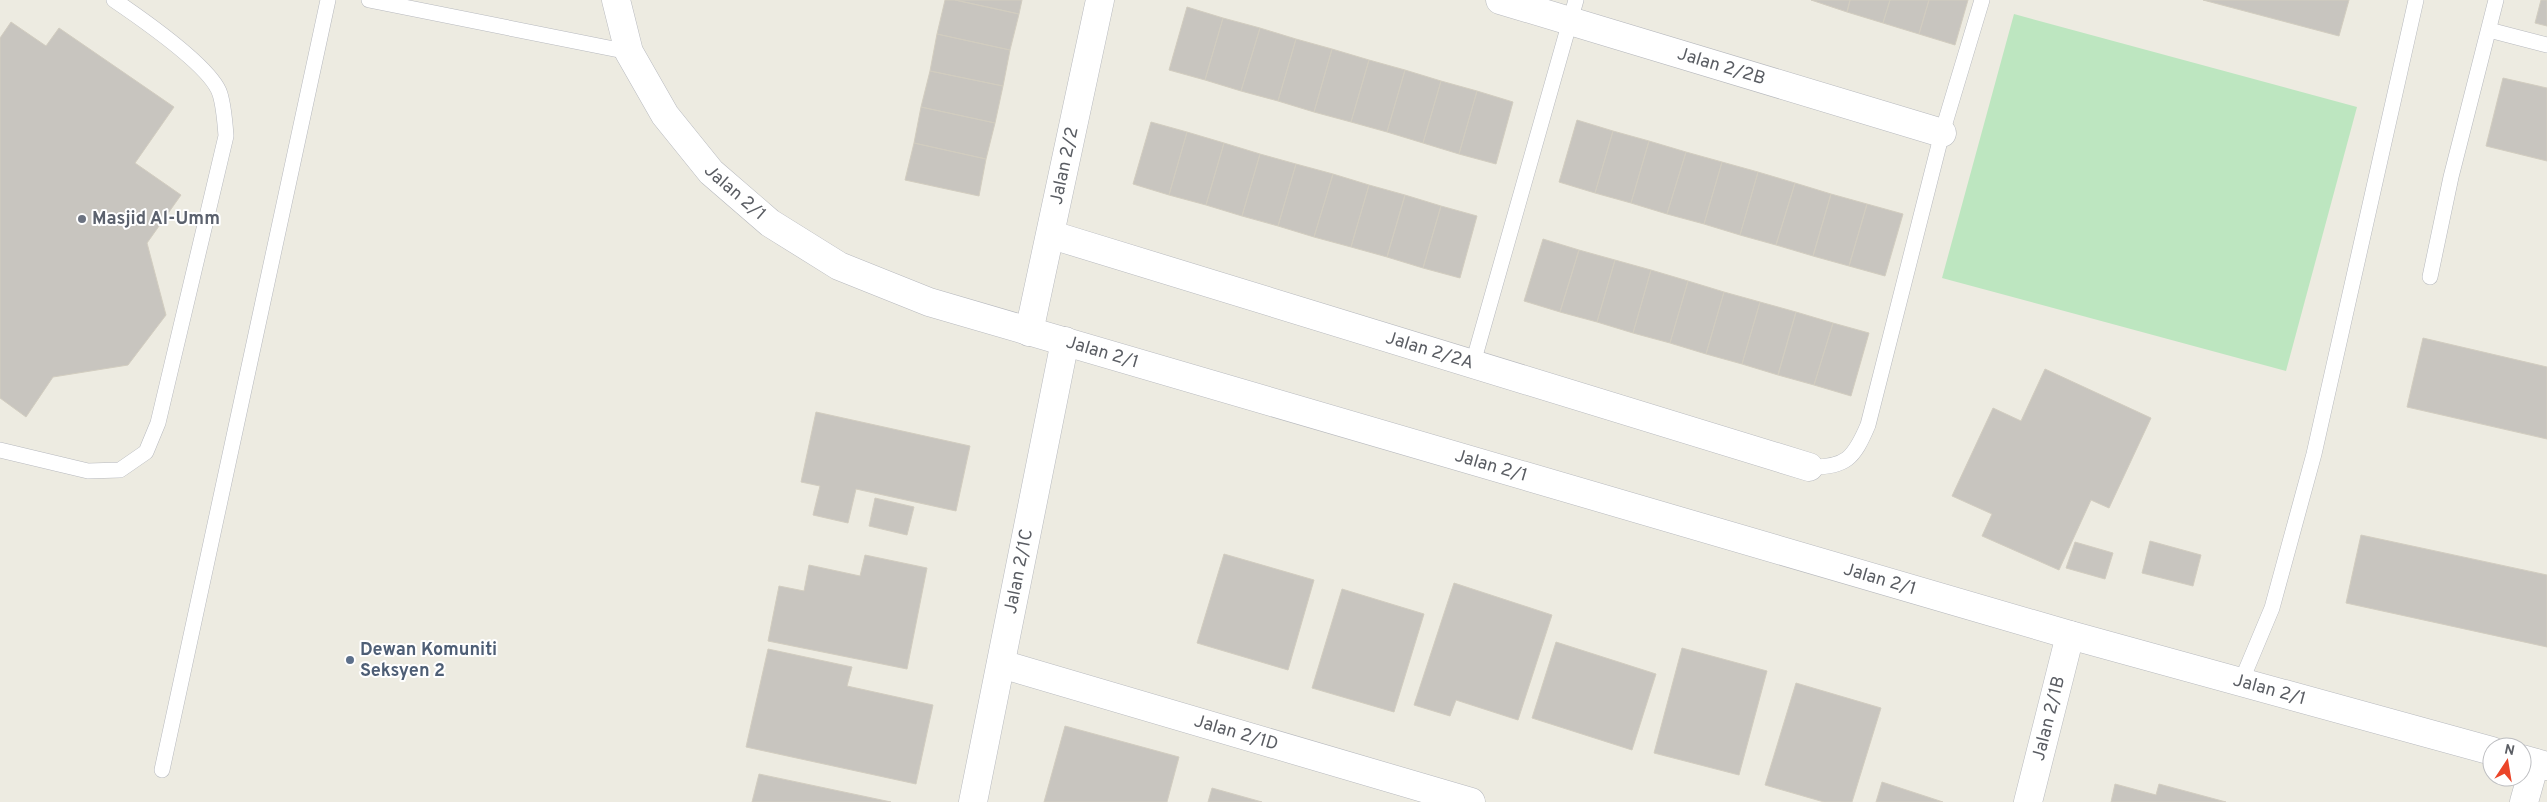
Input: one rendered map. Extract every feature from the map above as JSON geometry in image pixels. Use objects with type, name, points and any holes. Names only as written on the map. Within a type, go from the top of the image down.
[{"type":"street","name":"Jalan 2/1","points":[[616,0],[629,52],[665,115],[705,165],[770,223],[839,266],[929,302],[1029,332],[2070,635],[2482,748]]},
{"type":"street","name":"Jalan 2/2","points":[[1029,332],[1052,235],[1100,0]]},
{"type":"street","name":"Jalan 2/2B","points":[[1500,0],[1573,10],[1942,133]]},
{"type":"street","name":"Jalan 2/2A","points":[[1052,235],[1809,467]]},
{"type":"street","name":"Jalan 2/1C","points":[[974,802],[1065,341]]},
{"type":"street","name":"Jalan 2/1B","points":[[2028,802],[2070,635]]},
{"type":"street","name":"Jalan 2/1D","points":[[1001,664],[1471,802]]},
{"type":"street","points":[[2524,802],[2535,763]]},
{"type":"lane","points":[[0,450],[88,471],[120,470],[146,452],[158,423],[226,136],[220,93],[201,68],[154,27],[114,0]]},
{"type":"lane","points":[[162,770],[328,0]]},
{"type":"lane","points":[[369,0],[629,52]]},
{"type":"lane","points":[[1809,467],[1829,468],[1847,460],[1860,445],[1868,425],[1942,133],[1982,0]]},
{"type":"lane","points":[[2241,682],[2272,608],[2314,454],[2416,0]]},
{"type":"lane","points":[[2430,276],[2451,177],[2496,0]]},
{"type":"lane","points":[[1473,363],[1573,10]]},
{"type":"lane","points":[[2489,30],[2547,45]]},
{"type":"green space","points":[[2014,14],[2357,107],[2286,371],[1942,278]]},
{"type":"building","points":[[945,0],[955,0],[1019,14],[1010,50],[937,34]]},
{"type":"building","points":[[955,0],[1022,0],[1019,14]]},
{"type":"building","points":[[1811,0],[1850,0],[1847,12]]},
{"type":"building","points":[[1850,0],[1890,0],[1883,23],[1847,12]]},
{"type":"building","points":[[1890,0],[1929,0],[1919,34],[1883,23]]},
{"type":"building","points":[[1929,0],[1968,0],[1955,45],[1919,34]]},
{"type":"building","points":[[2203,0],[2349,0],[2339,36]]},
{"type":"building","points":[[2541,0],[2547,0],[2547,26],[2535,23]]},
{"type":"building","points":[[1187,7],[1223,18],[1205,80],[1169,70]]},
{"type":"building","points":[[1223,18],[1260,28],[1241,91],[1205,80]]},
{"type":"building","name":"Masjid Al-Umm","points":[[11,22],[46,46],[59,28],[174,107],[135,163],[181,195],[147,243],[166,315],[128,365],[53,377],[26,417],[0,398],[0,38]]},
{"type":"building","points":[[1260,28],[1296,39],[1278,101],[1241,91]]},
{"type":"building","points":[[937,34],[1010,50],[1003,86],[930,71]]},
{"type":"building","points":[[1296,39],[1332,49],[1314,112],[1278,101]]},
{"type":"building","points":[[1332,49],[1369,60],[1351,122],[1314,112]]},
{"type":"building","points":[[1369,60],[1405,70],[1387,132],[1351,122]]},
{"type":"building","points":[[1405,70],[1441,81],[1423,143],[1387,132]]},
{"type":"building","points":[[930,71],[1003,86],[995,123],[921,107]]},
{"type":"building","points":[[2503,78],[2547,88],[2547,161],[2486,146]]},
{"type":"building","points":[[1441,81],[1477,91],[1459,154],[1423,143]]},
{"type":"building","points":[[1477,91],[1513,102],[1496,164],[1459,154]]},
{"type":"building","points":[[921,107],[995,123],[986,159],[914,143]]},
{"type":"building","points":[[1577,120],[1613,131],[1595,193],[1559,182]]},
{"type":"building","points":[[1151,122],[1187,132],[1169,195],[1133,184]]},
{"type":"building","points":[[1613,131],[1649,141],[1631,203],[1595,193]]},
{"type":"building","points":[[1187,132],[1224,143],[1206,205],[1169,195]]},
{"type":"building","points":[[1649,141],[1686,152],[1667,214],[1631,203]]},
{"type":"building","points":[[914,143],[986,159],[979,196],[905,180]]},
{"type":"building","points":[[1224,143],[1260,154],[1242,216],[1206,205]]},
{"type":"building","points":[[1686,152],[1722,162],[1704,224],[1667,214]]},
{"type":"building","points":[[1260,154],[1296,164],[1278,226],[1242,216]]},
{"type":"building","points":[[1722,162],[1758,172],[1740,235],[1704,224]]},
{"type":"building","points":[[1296,164],[1333,174],[1314,237],[1278,226]]},
{"type":"building","points":[[1758,172],[1795,183],[1776,245],[1740,235]]},
{"type":"building","points":[[1333,174],[1369,185],[1351,247],[1314,237]]},
{"type":"building","points":[[1795,183],[1831,194],[1813,256],[1776,245]]},
{"type":"building","points":[[1369,185],[1405,195],[1387,257],[1351,247]]},
{"type":"building","points":[[1831,194],[1867,204],[1849,266],[1813,256]]},
{"type":"building","points":[[1405,195],[1441,206],[1423,268],[1387,257]]},
{"type":"building","points":[[1867,204],[1903,214],[1885,276],[1849,266]]},
{"type":"building","points":[[1441,206],[1477,216],[1460,278],[1423,268]]},
{"type":"building","points":[[1543,239],[1579,250],[1560,312],[1524,301]]},
{"type":"building","points":[[1579,250],[1615,260],[1597,322],[1560,312]]},
{"type":"building","points":[[1615,260],[1651,270],[1633,333],[1597,322]]},
{"type":"building","points":[[1651,270],[1688,281],[1670,343],[1633,333]]},
{"type":"building","points":[[1688,281],[1724,292],[1706,354],[1670,343]]},
{"type":"building","points":[[1724,292],[1760,302],[1742,364],[1706,354]]},
{"type":"building","points":[[1760,302],[1796,312],[1778,375],[1742,364]]},
{"type":"building","points":[[1796,312],[1833,323],[1814,385],[1778,375]]},
{"type":"building","points":[[1833,323],[1869,333],[1851,396],[1814,385]]},
{"type":"building","points":[[2423,338],[2547,367],[2547,439],[2407,407]]},
{"type":"building","points":[[2045,369],[2151,418],[2109,508],[2091,500],[2059,570],[1982,536],[1992,514],[1952,496],[1993,408],[2021,421]]},
{"type":"building","points":[[816,412],[970,446],[956,511],[856,489],[848,523],[813,515],[820,486],[801,482]]},
{"type":"building","points":[[875,498],[914,507],[907,535],[869,526]]},
{"type":"building","points":[[2361,535],[2547,575],[2547,647],[2346,603]]},
{"type":"building","points":[[2150,541],[2201,555],[2193,586],[2142,573]]},
{"type":"building","points":[[2075,542],[2113,553],[2105,579],[2066,568]]},
{"type":"building","points":[[1224,554],[1314,580],[1288,670],[1197,643]]},
{"type":"building","points":[[865,555],[927,568],[907,669],[768,641],[779,586],[804,591],[809,565],[860,576]]},
{"type":"building","points":[[1454,583],[1552,615],[1518,720],[1456,700],[1450,716],[1414,705]]},
{"type":"building","points":[[1342,589],[1424,614],[1394,712],[1312,688]]},
{"type":"building","points":[[1556,642],[1656,674],[1632,750],[1532,718]]},
{"type":"building","points":[[1682,648],[1767,671],[1739,775],[1654,753]]},
{"type":"building","points":[[768,649],[852,667],[847,686],[933,705],[916,784],[746,747]]},
{"type":"building","points":[[1796,683],[1881,708],[1852,802],[1824,802],[1765,785]]},
{"type":"building","points":[[1065,726],[1179,757],[1167,802],[1044,802]]},
{"type":"building","points":[[759,774],[891,802],[752,802]]},
{"type":"building","points":[[1882,782],[1943,802],[1876,802]]},
{"type":"building","points":[[2115,784],[2156,795],[2159,784],[2226,802],[2111,802]]},
{"type":"building","points":[[1212,788],[1262,802],[1208,802]]},
{"type":"place","name":"Masjid Al-Umm","points":[[82,219]]},
{"type":"place","name":"Dewan Komuniti Seksyen 2","points":[[350,660]]}]
